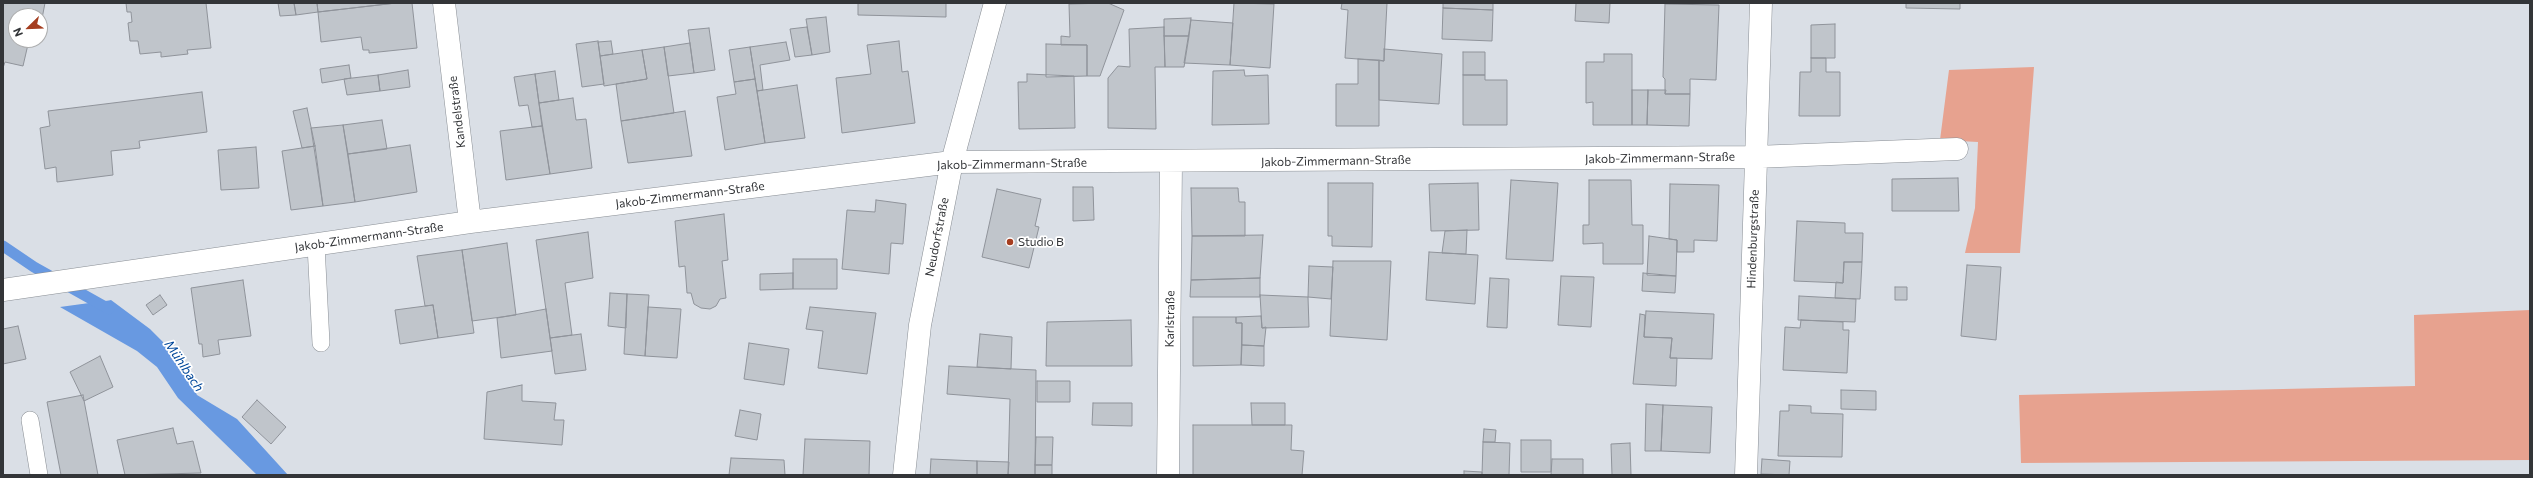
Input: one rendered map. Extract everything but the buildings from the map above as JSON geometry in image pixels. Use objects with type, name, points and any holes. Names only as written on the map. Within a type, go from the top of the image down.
[{"type":"street","name":"Kandelstraße","points":[[444,3],[470,222]]},
{"type":"street","name":"Neudorfstraße","points":[[904,475],[920,325],[952,162],[996,3]]},
{"type":"street","name":"Hindenburgstraße","points":[[1746,475],[1761,3]]},
{"type":"street","name":"Jakob-Zimmermann-Straße","points":[[3,290],[267,250],[316,245],[470,222],[952,162],[1171,162],[1755,157],[1957,149]]},
{"type":"street","name":"Karlstraße","points":[[1168,475],[1171,162]]},
{"type":"lane","points":[[316,245],[321,343]]},
{"type":"lane","points":[[30,420],[39,475]]},
{"type":"shaded area","points":[[2034,67],[2020,253],[1965,253],[1975,208],[1978,142],[1940,140],[1949,70]]},
{"type":"shaded area","points":[[2530,310],[2530,460],[2021,463],[2019,395],[2415,386],[2414,315]]},
{"type":"water","points":[[111,300],[150,329],[163,342],[185,372],[197,395],[237,419],[288,475],[257,475],[178,398],[157,367],[137,351],[60,307]]},
{"type":"pier","points":[[108,298],[111,300],[59,306],[60,305]]},
{"type":"waterway","name":"Mühlbach","points":[[3,246],[34,267],[109,309]]},
{"type":"place","name":"Studio B","points":[[1010,242]]}]
